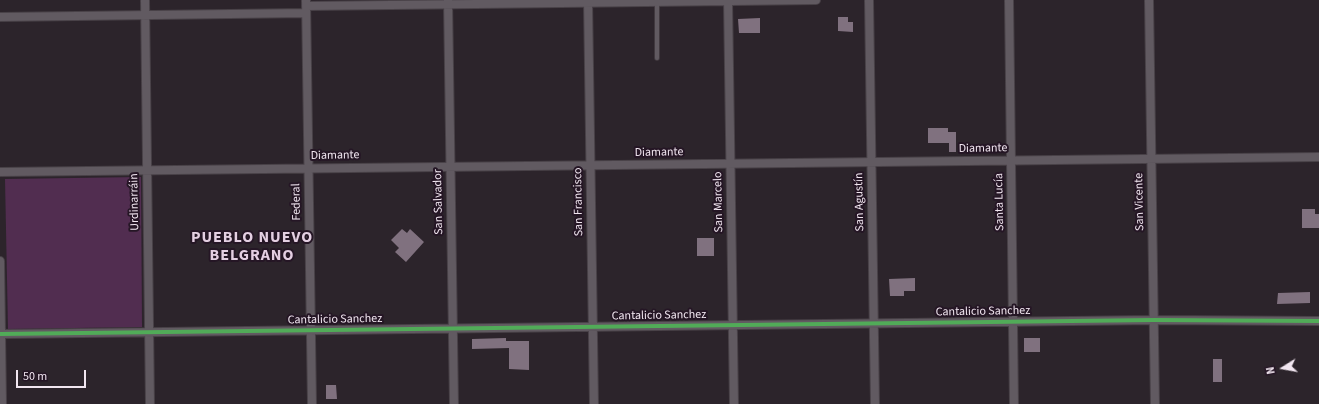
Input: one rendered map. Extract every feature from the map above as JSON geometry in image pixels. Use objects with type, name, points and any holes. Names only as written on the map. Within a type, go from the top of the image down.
[{"type":"street","name":"Urdinarráin","points":[[145,0],[150,404]]},
{"type":"street","name":"San Marcelo","points":[[728,0],[734,404]]},
{"type":"street","points":[[0,17],[145,15],[306,6],[448,2],[816,0]]},
{"type":"street","name":"San Agustín","points":[[869,0],[875,404]]},
{"type":"street","name":"Santa Lucía","points":[[1009,0],[1014,404]]},
{"type":"street","name":"San Vicente","points":[[1149,0],[1155,404]]},
{"type":"street","name":"San Francisco","points":[[588,1],[594,404]]},
{"type":"street","name":"San Salvador","points":[[448,2],[454,404]]},
{"type":"street","name":"Federal","points":[[306,6],[312,404]]},
{"type":"street","name":"Diamante","points":[[0,172],[1319,157]]},
{"type":"street","points":[[0,261],[2,404]]},
{"type":"street","name":"Cantalicio Sanchez","points":[[1,334],[1154,320],[1319,321]]},
{"type":"lane","points":[[657,2],[657,58]]},
{"type":"shaded area","points":[[141,177],[142,327],[8,329],[5,179]]},
{"type":"building","points":[[838,17],[848,17],[848,22],[853,22],[853,32],[838,31]]},
{"type":"building","points":[[760,18],[760,33],[739,33],[738,19]]},
{"type":"building","points":[[928,128],[948,128],[948,132],[956,132],[956,152],[949,152],[949,143],[928,143]]},
{"type":"building","points":[[1302,209],[1315,209],[1315,214],[1319,214],[1319,228],[1302,228]]},
{"type":"building","points":[[402,229],[407,233],[410,229],[424,242],[406,262],[395,252],[399,248],[391,240]]},
{"type":"building","points":[[697,238],[714,238],[714,256],[697,256]]},
{"type":"building","points":[[915,278],[915,291],[904,291],[904,296],[890,296],[889,279]]},
{"type":"building","points":[[1310,292],[1310,303],[1277,304],[1278,293]]},
{"type":"building","points":[[506,338],[506,341],[529,341],[529,370],[509,369],[509,348],[472,349],[472,339]]},
{"type":"building","points":[[1024,338],[1040,338],[1040,352],[1024,352]]},
{"type":"building","points":[[1213,359],[1222,359],[1222,382],[1213,382]]},
{"type":"building","points":[[326,385],[336,385],[337,399],[326,399]]},
{"type":"cycle path","points":[[0,334],[1154,320],[1319,321]]},
{"type":"district","name":"PUEBLO NUEVO BELGRANO","points":[[252,247]]}]
